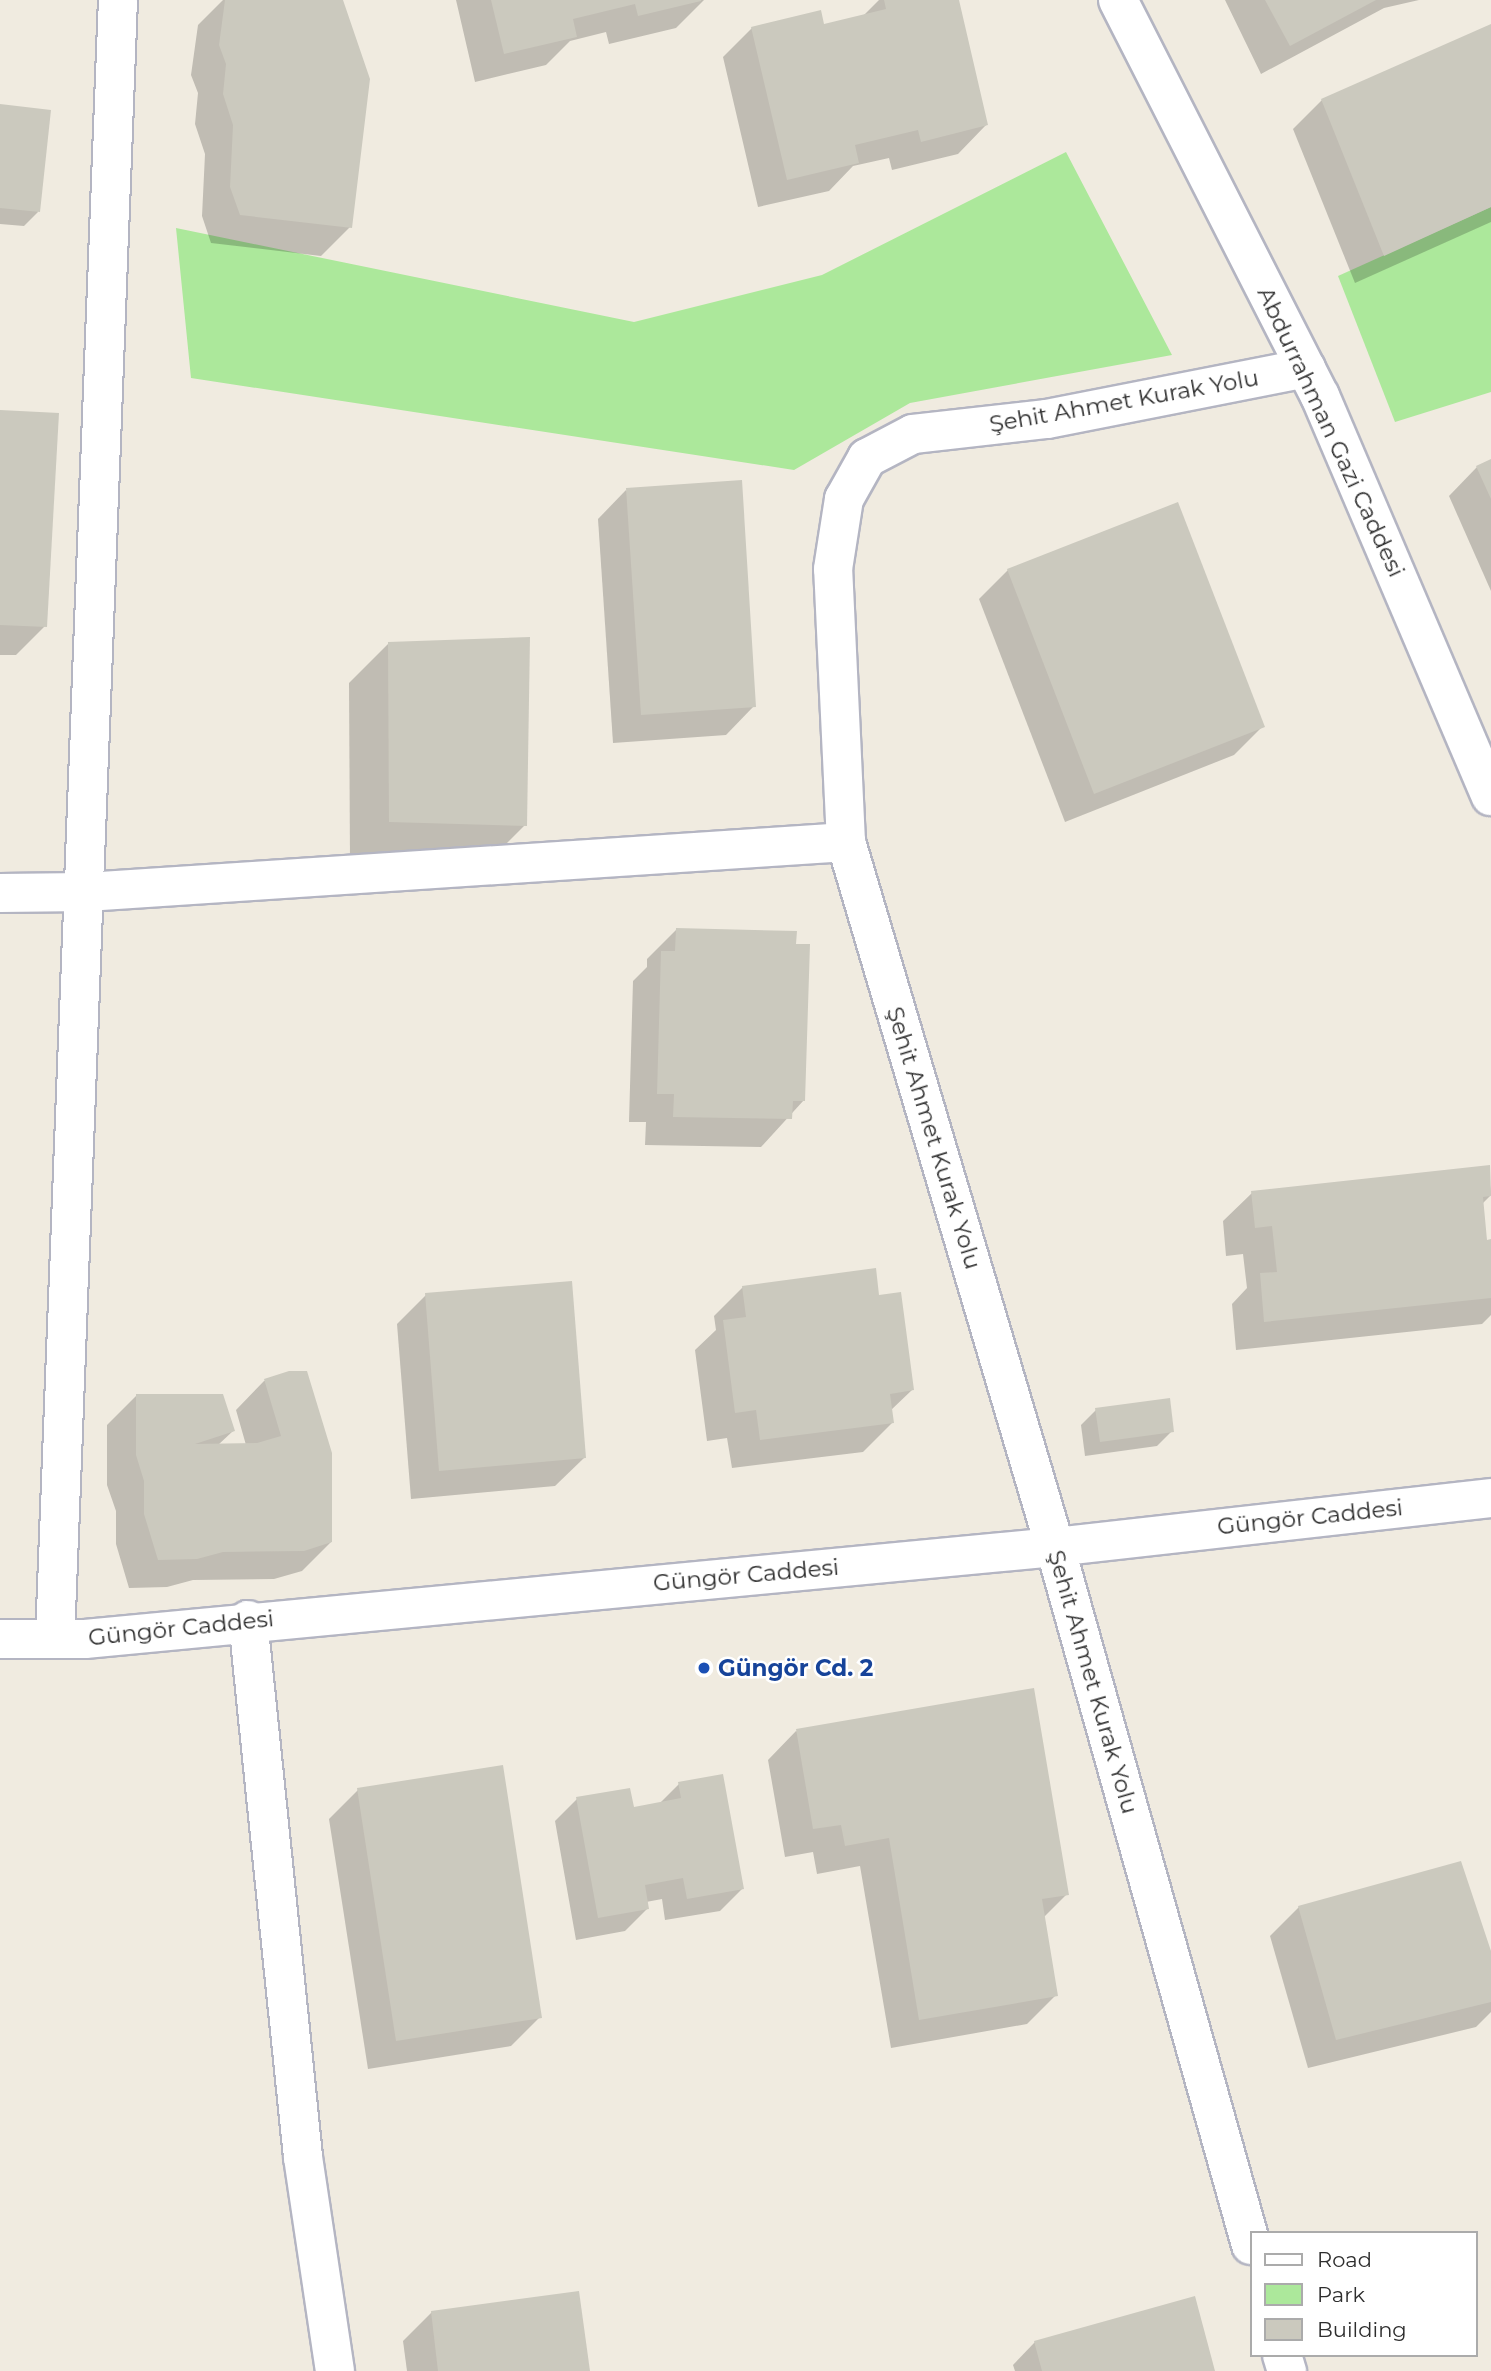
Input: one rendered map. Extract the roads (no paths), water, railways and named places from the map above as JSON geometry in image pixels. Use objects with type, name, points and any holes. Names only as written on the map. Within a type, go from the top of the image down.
[{"type":"street","points":[[55,1639],[86,892],[118,0]]},
{"type":"street","name":"Abdurrahman Gazi Caddesi","points":[[1118,0],[1306,368],[1491,796]]},
{"type":"street","name":"Şehit Ahmet Kurak Yolu","points":[[1250,2241],[1055,1547],[846,842],[833,569],[844,499],[867,458],[913,434],[1047,419],[1306,368]]},
{"type":"street","points":[[0,893],[86,892],[846,842]]},
{"type":"street","name":"Güngör Caddesi","points":[[0,1639],[55,1639],[1055,1547],[1491,1498]]},
{"type":"street","points":[[248,1620],[303,2157],[335,2371]]},
{"type":"place","name":"Güngör Cd. 2","points":[[704,1668]]}]
